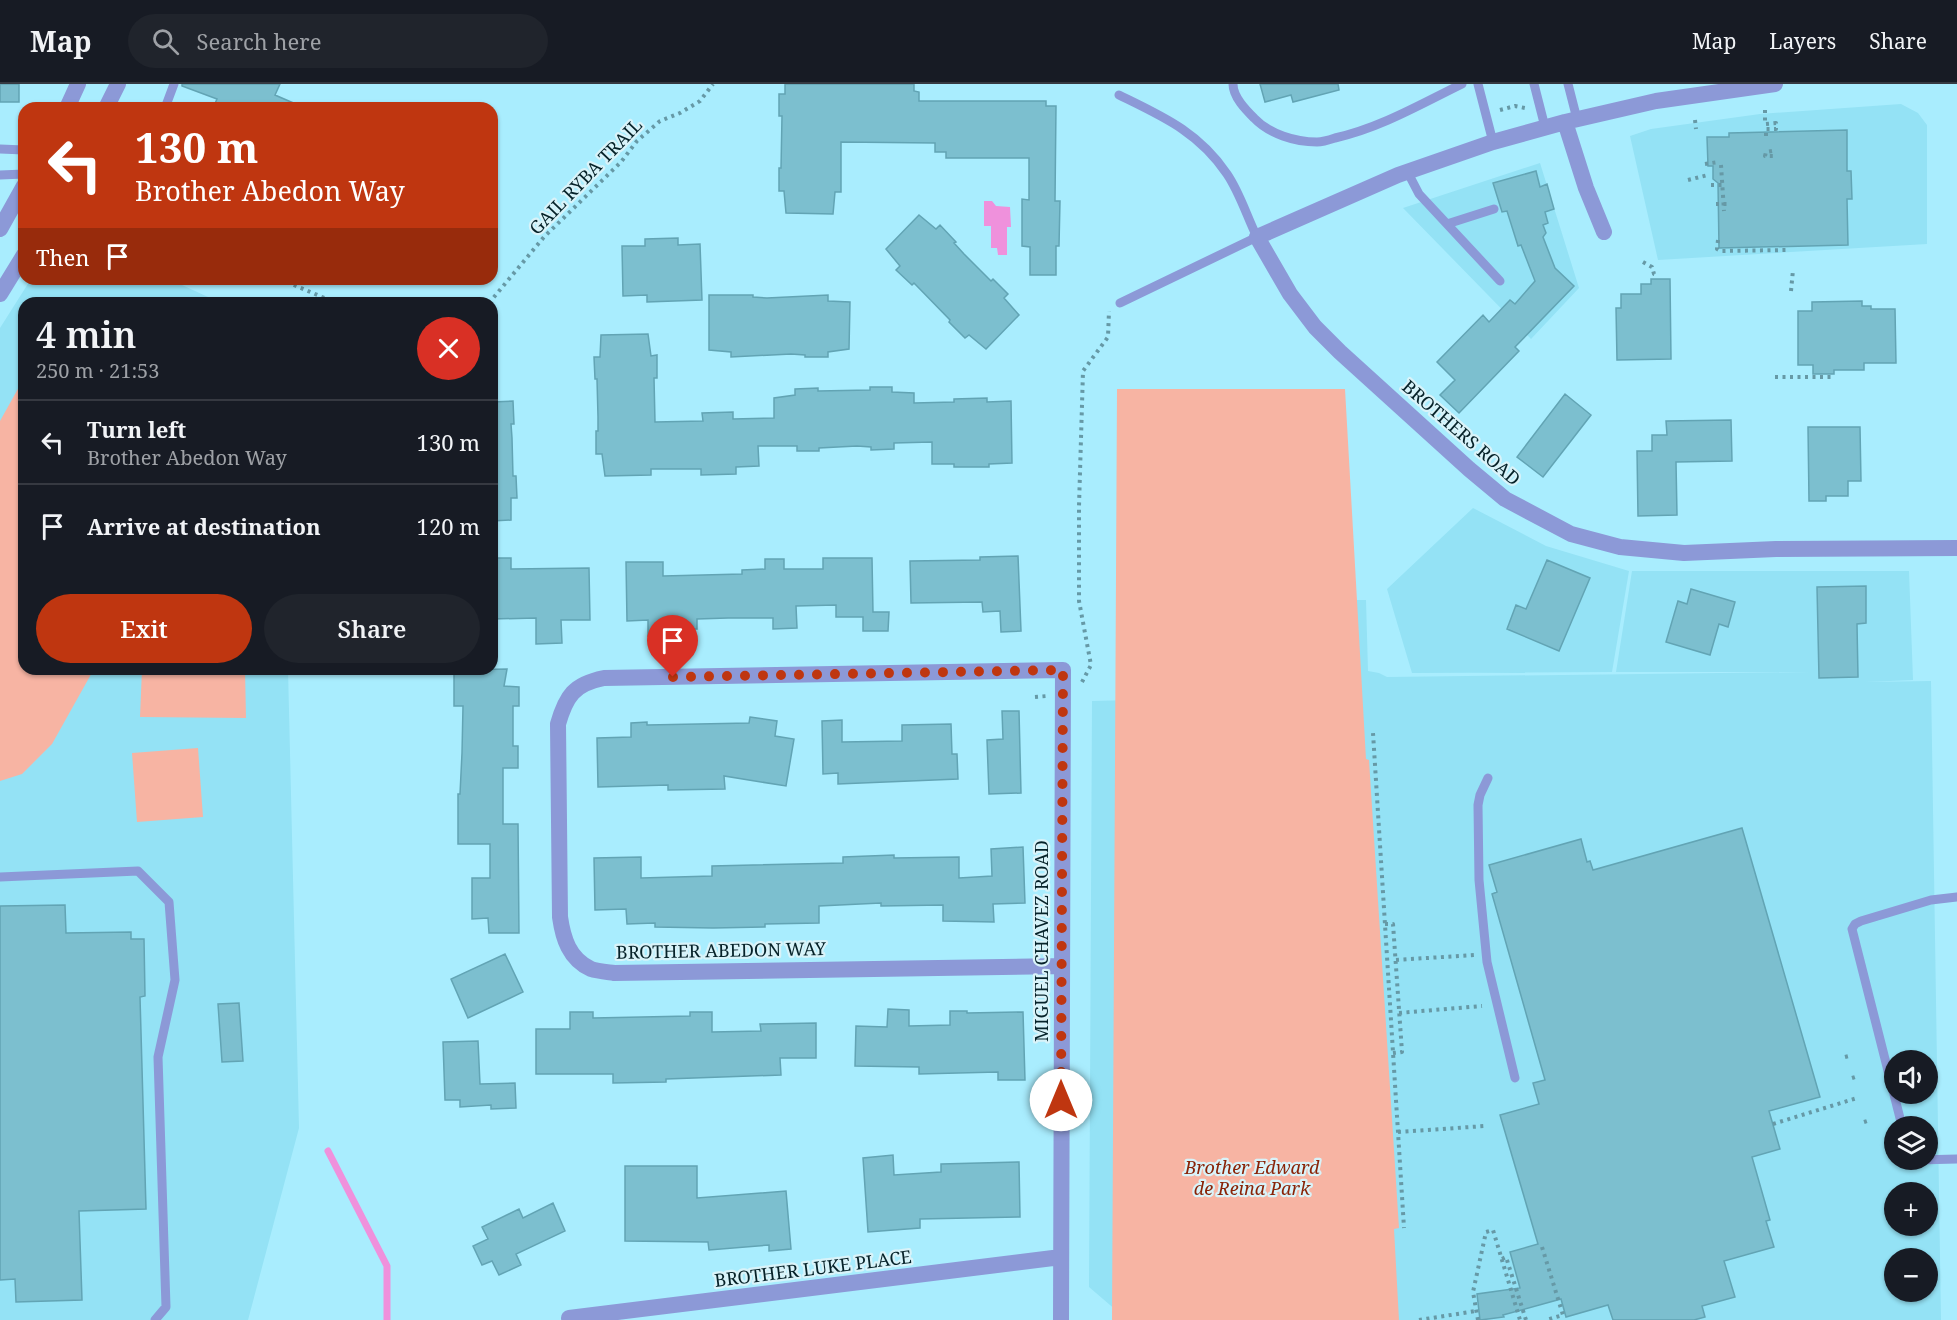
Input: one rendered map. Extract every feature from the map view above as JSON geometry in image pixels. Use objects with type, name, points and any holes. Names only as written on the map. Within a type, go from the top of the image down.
[{"type":"street","points":[[70,102],[78,84]]},
{"type":"street","points":[[109,102],[118,84]]},
{"type":"street","points":[[1257,237],[1407,171],[1493,142],[1571,120],[1656,101],[1775,84]]},
{"type":"street","points":[[1571,120],[1586,188],[1604,232]]},
{"type":"street","points":[[0,229],[18,197]]},
{"type":"street","name":"BROTHERS ROAD","points":[[1257,237],[1290,294],[1315,327],[1340,352],[1505,499],[1571,534],[1620,547],[1684,553],[1776,549],[1957,548]]},
{"type":"street","points":[[0,294],[18,265]]},
{"type":"street","name":"MIGUEL CHAVEZ ROAD","points":[[1061,1320],[1063,670]]},
{"type":"street","name":"BROTHER ABEDON WAY","points":[[1062,966],[614,973],[591,969],[578,960],[567,947],[562,932],[558,724],[564,705],[572,692],[586,682],[604,678],[1063,670]]},
{"type":"street","name":"BROTHER LUKE PLACE","points":[[569,1318],[1061,1257]]},
{"type":"lane","points":[[167,102],[174,84]]},
{"type":"lane","points":[[1233,84],[1233,89],[1243,107],[1262,126],[1288,138],[1318,142],[1351,135],[1462,84]]},
{"type":"lane","points":[[1478,84],[1493,142]]},
{"type":"lane","points":[[1534,84],[1545,127]]},
{"type":"lane","points":[[1568,84],[1571,120]]},
{"type":"lane","points":[[1119,95],[1176,123],[1212,154],[1228,176],[1257,237],[1120,303]]},
{"type":"lane","points":[[0,149],[18,150]]},
{"type":"lane","points":[[1407,171],[1419,195],[1500,281]]},
{"type":"lane","points":[[0,175],[18,174]]},
{"type":"lane","points":[[1447,224],[1494,209]]},
{"type":"lane","points":[[1488,778],[1478,805],[1479,880],[1487,962],[1515,1078]]},
{"type":"lane","points":[[0,877],[138,871],[169,902],[175,980],[158,1057],[166,1307],[155,1320]]},
{"type":"lane","points":[[1899,1116],[1852,929],[1861,921],[1931,900],[1957,897]]},
{"type":"lane","points":[[1938,1159],[1957,1159]]},
{"type":"path","name":"GAIL RYBA TRAIL","points":[[494,297],[544,237],[621,162],[637,141],[660,121],[700,101],[713,84]]},
{"type":"path","points":[[1496,111],[1515,106],[1529,109]]},
{"type":"path","points":[[1764,110],[1765,124],[1776,123],[1776,129],[1766,129],[1766,138]]},
{"type":"path","points":[[1695,120],[1696,129]]},
{"type":"path","points":[[1705,164],[1720,163],[1724,211]]},
{"type":"path","points":[[1688,180],[1708,175]]},
{"type":"path","points":[[1711,185],[1722,185]]},
{"type":"path","points":[[1716,204],[1731,204]]},
{"type":"path","points":[[1718,240],[1718,249],[1721,250],[1787,250]]},
{"type":"path","points":[[1643,262],[1652,267],[1657,276]]},
{"type":"path","points":[[1791,291],[1793,270]]},
{"type":"path","points":[[294,285],[322,297]]},
{"type":"path","points":[[1080,686],[1091,665],[1079,602],[1083,371],[1108,337],[1109,309]]},
{"type":"path","points":[[1775,377],[1835,377]]},
{"type":"path","points":[[1373,734],[1404,1228]]},
{"type":"path","points":[[1385,924],[1393,924],[1402,1052],[1393,1053]]},
{"type":"path","points":[[1396,960],[1463,956]]},
{"type":"path","points":[[1399,1013],[1467,1008]]},
{"type":"path","points":[[1773,1124],[1859,1099]]},
{"type":"path","points":[[1398,1132],[1485,1126]]},
{"type":"path","points":[[1478,1320],[1473,1292],[1486,1232],[1493,1230],[1520,1320]]},
{"type":"path","points":[[1542,1247],[1563,1315],[1546,1320]]},
{"type":"path","points":[[1502,1259],[1506,1257],[1526,1320]]},
{"type":"path","points":[[1419,1320],[1476,1311]]},
{"type":"shaded area","points":[[1901,104],[1918,113],[1927,125],[1927,244],[1658,260],[1630,136],[1651,129],[1760,114]]},
{"type":"shaded area","points":[[1540,163],[1579,288],[1531,339],[1403,208]]},
{"type":"shaded area","points":[[984,201],[992,201],[996,206],[1010,207],[1011,227],[1007,227],[1007,255],[998,255],[997,248],[991,248],[991,226],[984,226]]},
{"type":"shaded area","points":[[27,285],[182,285],[208,297],[20,297]]},
{"type":"shaded area","points":[[18,300],[18,675],[288,675],[299,1128],[248,1320],[0,1320],[0,328]]},
{"type":"shaded area","points":[[1473,508],[1546,546],[1629,571],[1612,672],[1412,673],[1387,589]]},
{"type":"shaded area","points":[[1632,571],[1909,571],[1913,680],[1865,682],[1931,681],[1937,1050],[1884,1050],[1884,1104],[1938,1104],[1938,1116],[1884,1116],[1884,1170],[1938,1170],[1938,1128],[1941,1320],[1125,1320],[1089,1287],[1092,701],[1134,700],[1349,600],[1366,600],[1368,671],[1387,677],[1811,672],[1616,672]]},
{"type":"green space","points":[[18,389],[18,675],[91,675],[52,744],[22,774],[0,781],[0,421]]},
{"type":"green space","name":"Brother Edward de Reina Park","points":[[1117,389],[1345,389],[1366,759],[1369,760],[1399,1228],[1394,1229],[1399,1320],[1112,1320]]},
{"type":"green space","points":[[142,675],[245,675],[246,718],[140,717]]},
{"type":"green space","points":[[198,748],[203,817],[137,822],[132,753]]},
{"type":"building","points":[[0,84],[19,84],[19,102],[0,102]]},
{"type":"building","points":[[182,84],[280,84],[275,95],[291,102],[216,102],[217,99],[182,86]]},
{"type":"building","points":[[785,84],[914,84],[914,91],[919,92],[919,101],[1046,101],[1046,106],[1056,106],[1055,201],[1060,201],[1056,275],[1030,275],[1030,247],[1022,246],[1022,199],[1029,200],[1029,158],[946,158],[946,152],[935,152],[935,143],[841,142],[841,192],[835,192],[833,214],[786,213],[784,191],[779,191],[782,116],[779,116],[779,94],[785,94]]},
{"type":"building","points":[[1260,84],[1338,84],[1339,90],[1293,102],[1291,95],[1265,102]]},
{"type":"building","points":[[1847,130],[1847,171],[1851,171],[1852,199],[1847,199],[1848,245],[1719,248],[1718,183],[1713,179],[1713,166],[1708,166],[1707,137],[1729,137],[1729,133]]},
{"type":"building","points":[[1536,171],[1540,187],[1547,184],[1554,209],[1545,212],[1548,223],[1543,225],[1546,233],[1543,237],[1555,268],[1574,286],[1515,347],[1519,351],[1459,413],[1440,395],[1455,380],[1437,362],[1483,315],[1489,322],[1510,300],[1515,304],[1535,281],[1521,245],[1518,246],[1507,211],[1502,212],[1493,183]]},
{"type":"building","points":[[919,215],[936,229],[940,225],[964,254],[991,281],[993,279],[1008,294],[1004,298],[1019,315],[986,349],[969,335],[965,338],[914,283],[912,285],[896,270],[900,266],[886,249]]},
{"type":"building","points":[[678,238],[678,245],[700,244],[702,300],[647,302],[647,295],[623,296],[622,246],[645,246],[645,239]]},
{"type":"building","points":[[1651,279],[1670,279],[1671,359],[1617,360],[1616,308],[1621,308],[1621,294],[1641,294],[1641,284],[1651,284]]},
{"type":"building","points":[[709,295],[753,295],[753,297],[767,298],[828,295],[828,301],[850,302],[849,349],[828,352],[828,357],[805,357],[805,355],[791,354],[731,357],[731,352],[709,350]]},
{"type":"building","points":[[1862,301],[1862,306],[1871,306],[1871,309],[1895,309],[1896,363],[1864,363],[1864,370],[1834,370],[1834,374],[1813,374],[1813,365],[1798,365],[1798,311],[1812,311],[1812,302]]},
{"type":"building","points":[[648,334],[651,356],[657,355],[657,378],[654,378],[655,422],[703,421],[702,413],[733,412],[733,419],[774,418],[774,398],[795,395],[795,389],[870,390],[870,387],[892,387],[892,392],[914,393],[914,403],[987,398],[987,402],[1011,401],[1012,463],[989,464],[989,467],[954,467],[954,464],[932,464],[932,442],[894,443],[894,449],[871,450],[871,447],[857,446],[819,448],[819,451],[797,451],[797,446],[758,446],[759,466],[736,467],[736,474],[701,475],[701,469],[651,469],[651,475],[605,476],[602,454],[596,454],[598,417],[594,357],[600,357],[601,335]]},
{"type":"building","points":[[1565,394],[1591,415],[1543,477],[1517,457]]},
{"type":"building","points":[[513,401],[514,424],[511,424],[513,476],[516,476],[517,498],[511,498],[511,520],[498,521],[498,402]]},
{"type":"building","points":[[1731,420],[1732,461],[1676,462],[1677,515],[1638,516],[1637,451],[1652,451],[1652,435],[1667,435],[1666,421]]},
{"type":"building","points":[[1808,427],[1860,427],[1861,481],[1848,481],[1848,496],[1826,496],[1826,501],[1809,501]]},
{"type":"building","points":[[1018,556],[1021,631],[1001,632],[1000,611],[983,612],[982,602],[911,603],[910,561],[980,560],[980,557]]},
{"type":"building","points":[[498,558],[511,558],[511,569],[589,568],[590,620],[561,620],[562,643],[536,644],[536,618],[498,619]]},
{"type":"building","points":[[823,558],[872,558],[873,612],[889,612],[888,631],[863,631],[863,617],[836,617],[836,605],[796,606],[797,628],[773,629],[773,618],[697,619],[697,629],[664,629],[664,636],[648,636],[648,620],[627,621],[626,562],[663,562],[663,576],[742,574],[742,570],[765,569],[765,559],[784,559],[784,569],[823,569]]},
{"type":"building","points":[[1547,560],[1590,578],[1559,651],[1507,629],[1516,605],[1526,609]]},
{"type":"building","points":[[1866,586],[1866,623],[1857,624],[1858,677],[1819,678],[1817,587]]},
{"type":"building","points":[[1691,589],[1735,602],[1728,627],[1719,624],[1710,655],[1666,642],[1678,601],[1687,604]]},
{"type":"building","points":[[498,669],[507,669],[504,686],[519,687],[519,706],[513,706],[513,746],[518,746],[518,768],[503,768],[503,824],[518,824],[519,933],[489,933],[488,918],[472,919],[472,878],[490,878],[490,844],[458,844],[458,794],[460,794],[463,706],[454,706],[454,675],[498,675]]},
{"type":"building","points":[[1002,711],[1019,711],[1021,793],[989,794],[987,740],[1003,739]]},
{"type":"building","points":[[750,717],[777,721],[775,736],[794,739],[786,786],[724,776],[725,789],[668,790],[668,785],[598,787],[597,738],[631,737],[631,723],[647,722],[647,725],[749,723]]},
{"type":"building","points":[[842,720],[842,742],[902,741],[902,725],[951,724],[952,754],[957,754],[958,779],[838,784],[838,773],[823,774],[822,721]]},
{"type":"building","points":[[1742,828],[1820,1097],[1769,1111],[1780,1149],[1752,1157],[1770,1220],[1766,1221],[1774,1247],[1724,1261],[1735,1297],[1702,1306],[1705,1317],[1694,1320],[1613,1320],[1608,1305],[1566,1317],[1561,1299],[1503,1315],[1504,1317],[1480,1320],[1477,1294],[1520,1288],[1510,1252],[1538,1244],[1500,1115],[1539,1104],[1533,1083],[1545,1080],[1492,894],[1497,892],[1489,865],[1581,839],[1587,862],[1590,861],[1593,870]]},
{"type":"building","points":[[1023,847],[1025,903],[993,904],[994,922],[943,921],[943,905],[881,906],[881,903],[819,906],[819,923],[765,924],[765,927],[655,927],[655,923],[627,924],[626,909],[595,910],[594,858],[641,857],[641,878],[712,876],[712,866],[843,863],[843,857],[894,855],[894,858],[959,857],[959,878],[992,876],[991,849]]},
{"type":"building","points":[[65,905],[66,933],[131,932],[131,939],[144,939],[145,996],[140,997],[146,1209],[79,1211],[82,1300],[16,1302],[15,1279],[0,1280],[0,906]]},
{"type":"building","points":[[505,954],[523,992],[468,1018],[451,979]]},
{"type":"building","points":[[239,1003],[243,1061],[222,1062],[218,1004]]},
{"type":"building","points":[[888,1009],[909,1010],[909,1026],[950,1025],[950,1011],[1023,1012],[1025,1080],[998,1080],[998,1072],[919,1074],[919,1067],[855,1066],[856,1026],[887,1027]]},
{"type":"building","points":[[570,1012],[593,1012],[593,1018],[690,1016],[690,1012],[712,1012],[712,1032],[761,1031],[760,1024],[816,1023],[816,1058],[780,1058],[781,1075],[666,1079],[666,1082],[613,1083],[613,1074],[536,1074],[536,1029],[570,1029]]},
{"type":"building","points":[[478,1041],[480,1084],[515,1083],[516,1108],[491,1109],[491,1105],[460,1107],[460,1100],[445,1100],[443,1042]]},
{"type":"building","points":[[893,1155],[894,1175],[941,1172],[941,1164],[1019,1162],[1020,1217],[920,1219],[920,1228],[868,1232],[863,1158]]},
{"type":"building","points":[[625,1166],[697,1166],[697,1198],[786,1191],[791,1249],[769,1251],[769,1245],[709,1250],[708,1242],[625,1241]]},
{"type":"building","points":[[553,1203],[565,1231],[516,1254],[521,1265],[499,1275],[492,1261],[482,1265],[473,1246],[488,1239],[482,1227],[519,1209],[523,1218]]},
{"type":"waterway","points":[[328,1151],[387,1266],[387,1320]]},
{"type":"route","points":[[673,677],[1063,670],[1061,1100]]}]
